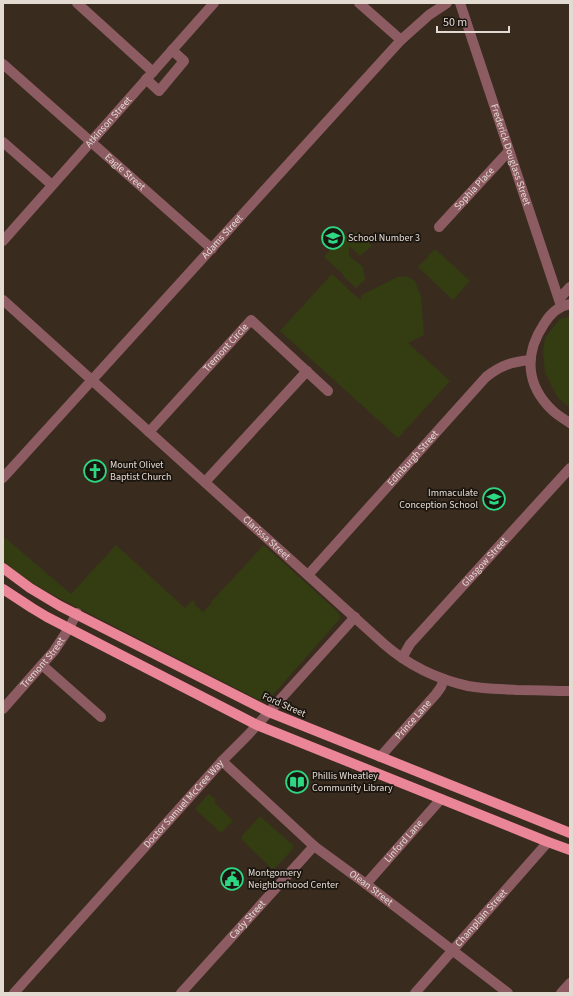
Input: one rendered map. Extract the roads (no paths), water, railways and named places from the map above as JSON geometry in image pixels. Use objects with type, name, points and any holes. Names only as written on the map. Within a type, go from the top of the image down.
[{"type":"main road","name":"Ford Street","points":[[3,568],[30,588],[60,606],[77,613],[269,712],[570,833]]},
{"type":"main road","points":[[3,589],[32,608],[69,628],[257,725],[570,850]]},
{"type":"street","points":[[77,3],[149,76],[159,90],[184,61],[172,50]]},
{"type":"street","name":"Atkinson Street","points":[[3,241],[214,3]]},
{"type":"street","points":[[359,3],[401,40]]},
{"type":"street","name":"Adams Street","points":[[3,478],[401,40],[429,15],[447,3]]},
{"type":"street","name":"Frederick Douglass Street","points":[[460,3],[509,151],[563,303]]},
{"type":"street","name":"Eagle Street","points":[[4,67],[212,249]]},
{"type":"street","points":[[3,142],[52,185]]},
{"type":"street","name":"Sophia Place","points":[[439,227],[509,151]]},
{"type":"street","points":[[570,287],[563,303],[547,319],[538,332],[532,347],[530,360],[533,380],[542,398],[553,411],[570,423]]},
{"type":"street","name":"Clarissa Street","points":[[3,300],[384,644],[402,658],[424,671],[444,679],[469,686],[488,689],[570,691]]},
{"type":"street","name":"Tremont Circle","points":[[149,432],[251,320],[328,391]]},
{"type":"street","name":"Edinburgh Street","points":[[308,575],[486,377],[497,369],[509,364],[530,360]]},
{"type":"street","points":[[205,482],[307,371]]},
{"type":"street","name":"Glasgow Street","points":[[402,658],[410,644],[570,468]]},
{"type":"street","name":"Tremont Street","points":[[3,709],[57,647],[77,613]]},
{"type":"street","name":"Doctor Samuel McCree Way","points":[[15,992],[222,761],[257,725],[355,617]]},
{"type":"street","points":[[42,665],[101,717]]},
{"type":"street","name":"Prince Lane","points":[[380,757],[436,694],[444,679]]},
{"type":"street","name":"Olean Street","points":[[222,761],[314,846],[508,993]]},
{"type":"street","name":"Linford Lane","points":[[366,884],[440,799]]},
{"type":"street","name":"Champlain Street","points":[[415,993],[548,842]]},
{"type":"street","name":"Cady Street","points":[[181,993],[314,846]]},
{"type":"street","points":[[561,993],[570,983]]},
{"type":"place","name":"School Number 3","points":[[333,238]]},
{"type":"place","name":"Mount Olivet Baptist Church","points":[[95,471]]},
{"type":"place","name":"Immaculate Conception School","points":[[494,499]]},
{"type":"place","name":"Phillis Wheatley Community Library","points":[[297,782]]},
{"type":"place","name":"Montgomery Neighborhood Center","points":[[232,879]]}]
